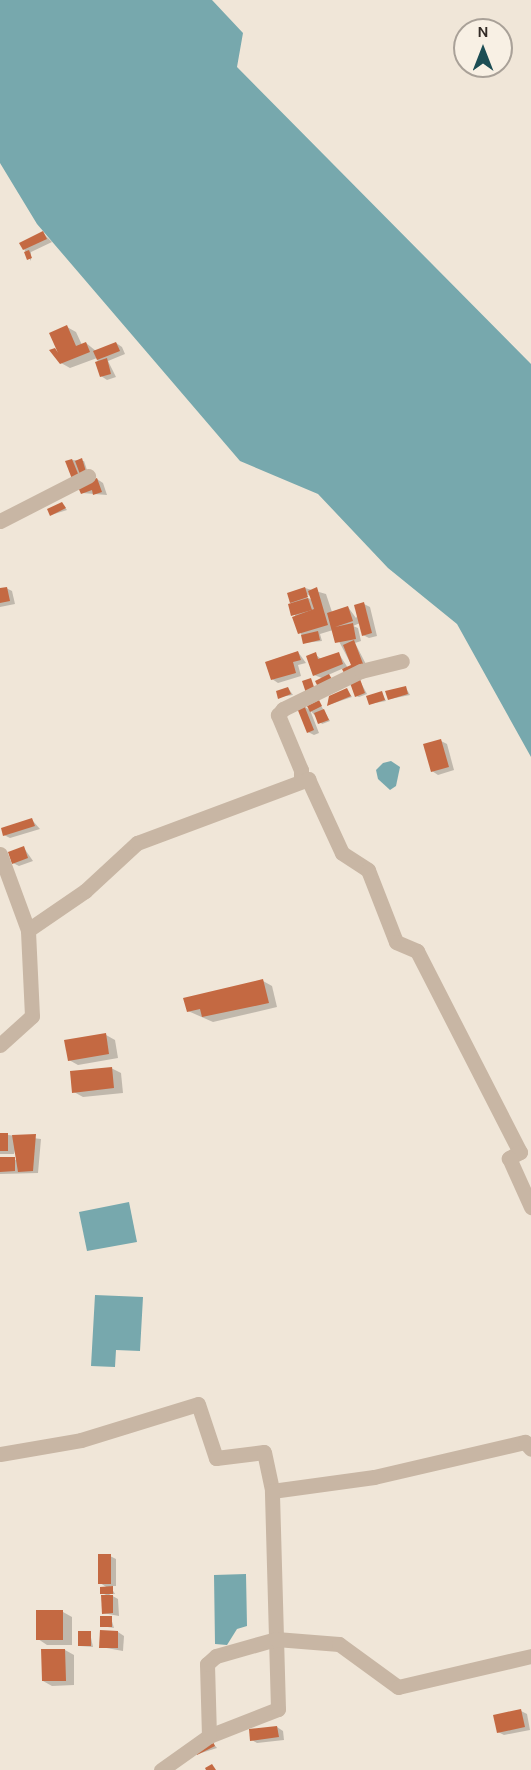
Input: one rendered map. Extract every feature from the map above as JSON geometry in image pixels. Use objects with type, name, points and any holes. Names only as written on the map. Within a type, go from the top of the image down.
[{"type":"street","points":[[0,521],[88,476]]},
{"type":"street","points":[[301,782],[301,770],[278,715],[283,709],[361,671],[402,661]]},
{"type":"street","points":[[28,930],[85,891],[137,843],[308,779],[342,853],[368,870],[396,942],[417,951],[520,1152],[509,1158],[531,1207]]},
{"type":"street","points":[[0,855],[28,930],[32,1016],[0,1045]]},
{"type":"street","points":[[0,1454],[81,1440],[198,1404],[216,1458],[264,1452],[272,1491],[278,1709],[209,1736],[161,1770]]},
{"type":"street","points":[[272,1491],[374,1477],[525,1442],[531,1449]]},
{"type":"street","points":[[209,1736],[209,1661],[276,1639],[342,1645],[398,1687],[531,1656]]},
{"type":"water","points":[[0,0],[212,0],[243,33],[237,67],[531,364],[531,757],[457,624],[388,568],[318,494],[240,461],[37,224],[0,163]]},
{"type":"water","points":[[391,761],[400,767],[396,786],[390,790],[378,779],[376,770],[383,763]]},
{"type":"water","points":[[129,1202],[137,1242],[87,1251],[79,1212]]},
{"type":"water","points":[[95,1295],[143,1297],[140,1351],[116,1350],[115,1367],[91,1366]]},
{"type":"water","points":[[246,1574],[247,1626],[237,1629],[227,1645],[215,1644],[214,1575]]},
{"type":"building","points":[[43,231],[47,239],[23,250],[19,243]]},
{"type":"building","points":[[29,250],[32,258],[27,260],[24,252]]},
{"type":"building","points":[[67,325],[76,346],[86,342],[90,352],[60,364],[49,350],[55,348],[58,353],[49,333]]},
{"type":"building","points":[[116,342],[120,351],[97,360],[93,351]]},
{"type":"building","points":[[107,358],[111,374],[100,377],[95,362]]},
{"type":"building","points":[[82,458],[87,475],[81,477],[75,461]]},
{"type":"building","points":[[72,459],[79,476],[72,479],[65,461]]},
{"type":"building","points":[[97,478],[102,492],[93,495],[92,490],[81,494],[77,485]]},
{"type":"building","points":[[62,502],[66,508],[50,516],[47,509]]},
{"type":"building","points":[[7,587],[10,601],[0,603],[0,588]]},
{"type":"building","points":[[305,587],[308,597],[290,603],[287,593]]},
{"type":"building","points":[[317,587],[328,625],[298,634],[292,617],[314,609],[308,591]]},
{"type":"building","points":[[308,598],[312,610],[291,616],[288,604]]},
{"type":"building","points":[[364,602],[372,633],[362,636],[354,605]]},
{"type":"building","points":[[348,606],[353,621],[335,627],[353,623],[356,639],[335,643],[327,613]]},
{"type":"building","points":[[318,631],[320,640],[303,644],[301,635]]},
{"type":"building","points":[[354,640],[365,669],[346,677],[342,669],[351,665],[343,645]]},
{"type":"building","points":[[298,651],[301,660],[293,662],[296,673],[271,680],[265,662]]},
{"type":"building","points":[[316,652],[318,659],[339,652],[343,664],[313,676],[306,656]]},
{"type":"building","points":[[329,674],[333,681],[319,689],[315,681]]},
{"type":"building","points":[[311,678],[316,693],[307,696],[302,681]]},
{"type":"building","points":[[360,679],[365,693],[355,697],[350,683]]},
{"type":"building","points":[[406,686],[408,694],[388,700],[385,691]]},
{"type":"building","points":[[288,687],[291,694],[278,699],[276,691]]},
{"type":"building","points":[[347,688],[351,696],[327,706],[329,696]]},
{"type":"building","points":[[382,691],[385,700],[369,705],[366,696]]},
{"type":"building","points":[[319,700],[322,706],[310,712],[307,706]]},
{"type":"building","points":[[304,705],[314,730],[307,733],[297,708]]},
{"type":"building","points":[[324,709],[329,720],[318,724],[314,713]]},
{"type":"building","points":[[441,739],[449,767],[431,772],[423,744]]},
{"type":"building","points":[[32,818],[35,826],[3,836],[1,828]]},
{"type":"building","points":[[24,846],[28,858],[12,864],[8,852]]},
{"type":"building","points":[[263,979],[269,1003],[202,1017],[200,1009],[187,1012],[183,998]]},
{"type":"building","points":[[106,1033],[109,1054],[68,1061],[64,1040]]},
{"type":"building","points":[[112,1067],[114,1088],[72,1093],[70,1071]]},
{"type":"building","points":[[0,1133],[8,1133],[8,1151],[0,1151]]},
{"type":"building","points":[[36,1134],[33,1171],[18,1172],[12,1135]]},
{"type":"building","points":[[0,1157],[15,1157],[15,1171],[0,1172]]},
{"type":"building","points":[[98,1554],[111,1554],[111,1584],[98,1584]]},
{"type":"building","points":[[113,1586],[113,1594],[100,1594],[100,1587]]},
{"type":"building","points":[[101,1595],[113,1595],[113,1613],[102,1614]]},
{"type":"building","points":[[36,1610],[63,1610],[63,1640],[36,1640]]},
{"type":"building","points":[[100,1616],[112,1616],[112,1627],[100,1627]]},
{"type":"building","points":[[100,1630],[118,1631],[118,1648],[99,1648]]},
{"type":"building","points":[[78,1631],[91,1631],[91,1646],[78,1646]]},
{"type":"building","points":[[41,1649],[65,1649],[66,1681],[42,1681]]},
{"type":"building","points":[[521,1709],[525,1727],[497,1733],[493,1715]]},
{"type":"building","points":[[277,1726],[279,1737],[250,1741],[249,1729]]},
{"type":"building","points":[[212,1740],[215,1746],[197,1755],[194,1749]]},
{"type":"building","points":[[212,1764],[216,1770],[206,1770],[205,1768]]}]
